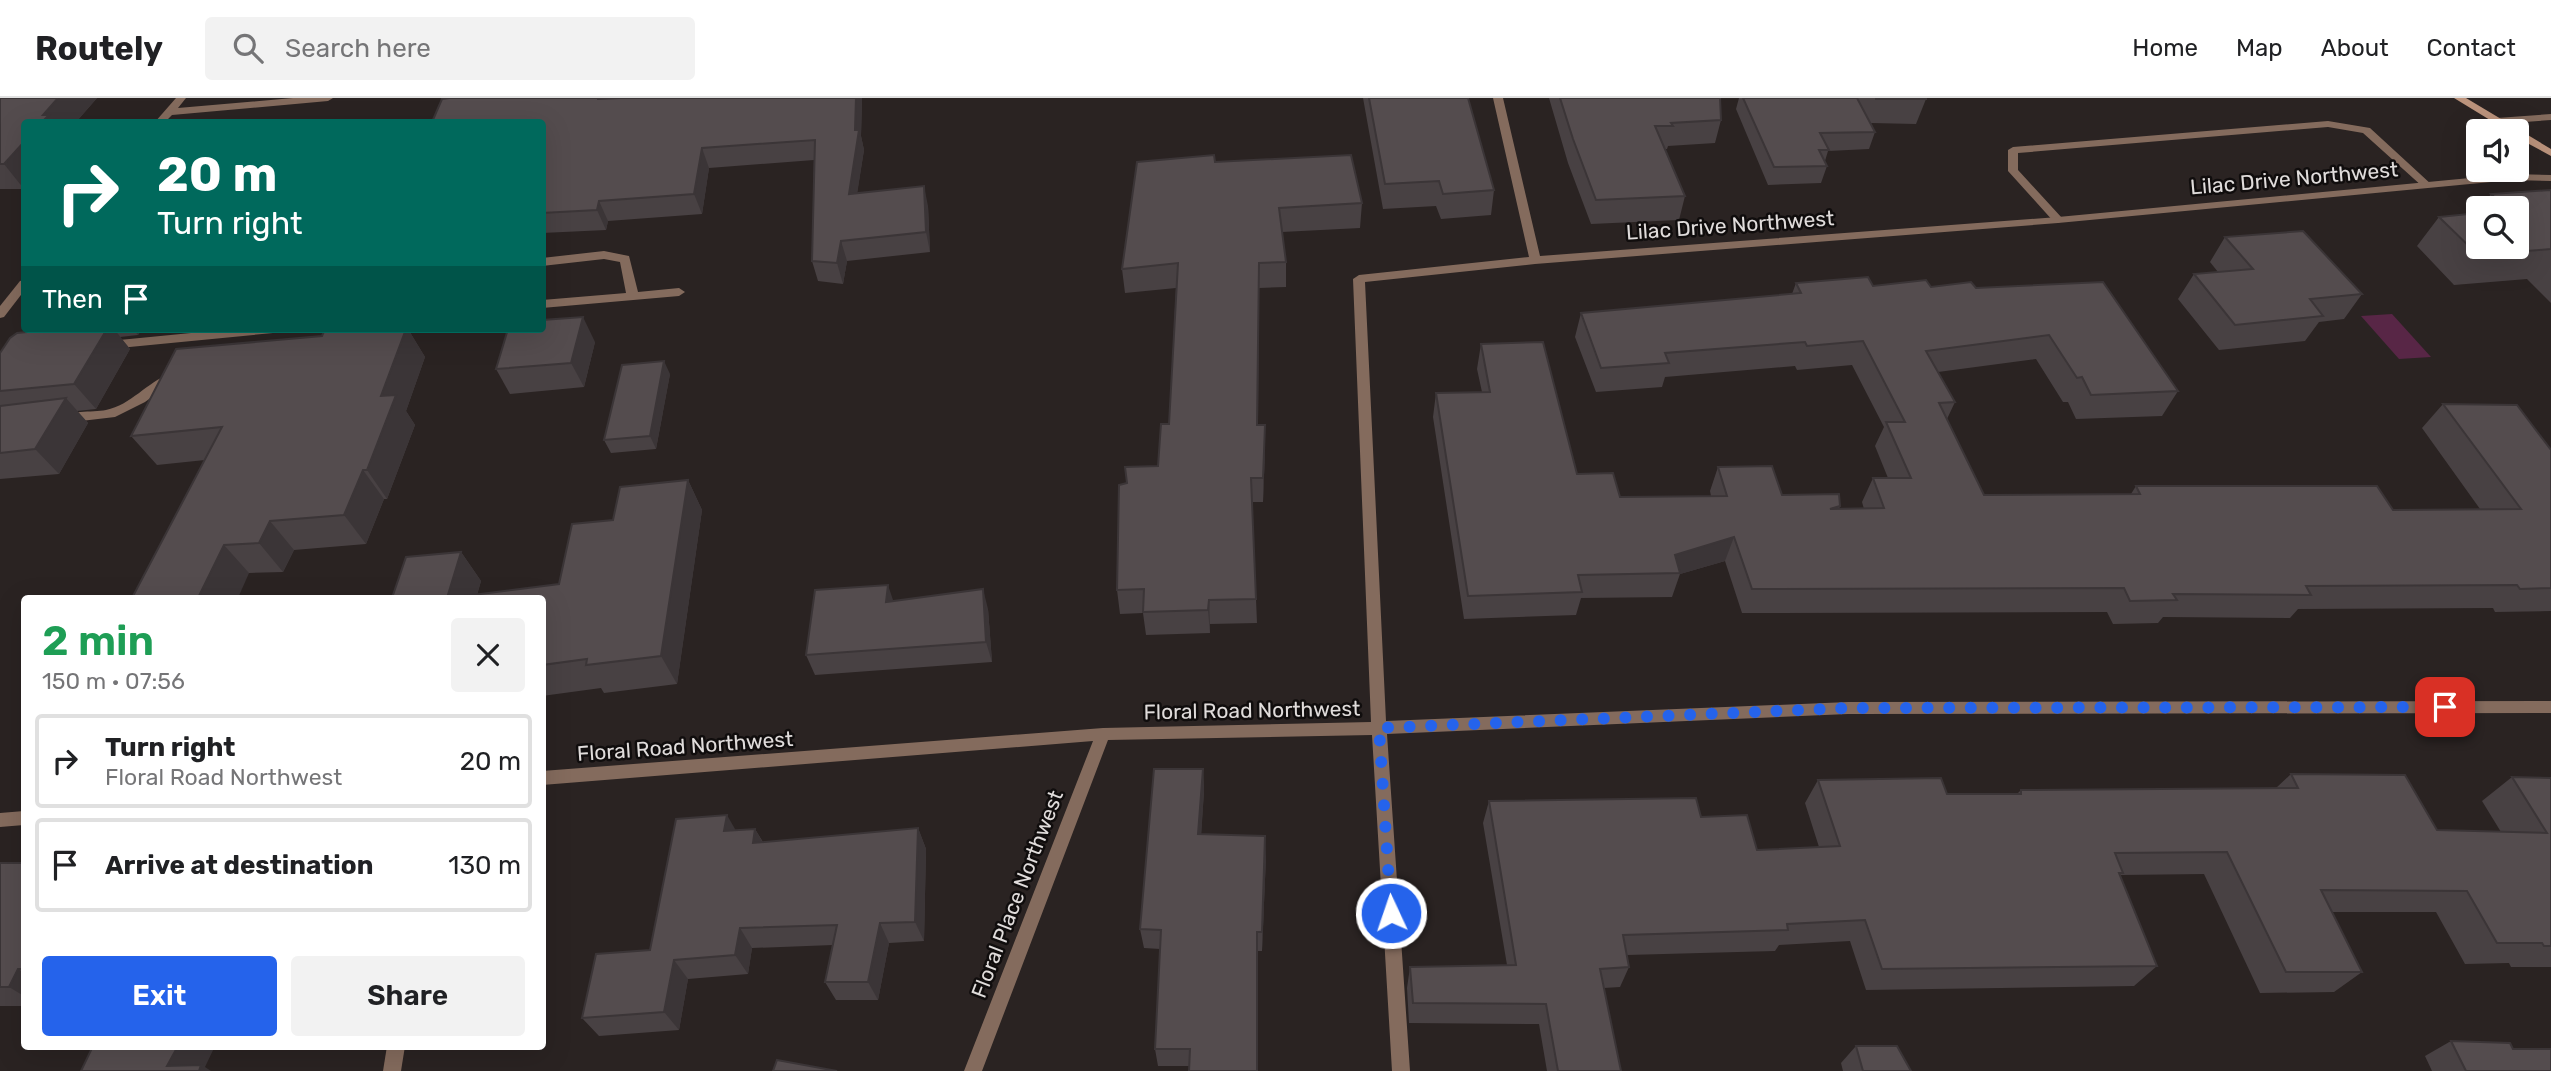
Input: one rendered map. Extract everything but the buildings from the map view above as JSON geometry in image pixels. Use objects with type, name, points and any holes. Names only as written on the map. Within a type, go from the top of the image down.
[{"type":"main road","points":[[2459,98],[2494,119]]},
{"type":"main road","points":[[2529,140],[2551,153]]},
{"type":"street","points":[[163,119],[181,98]]},
{"type":"street","points":[[169,112],[328,98]]},
{"type":"street","points":[[1498,98],[1535,260]]},
{"type":"street","points":[[2524,119],[2551,117]]},
{"type":"street","points":[[2058,220],[2013,170],[2013,150],[2328,124],[2366,130],[2427,185]]},
{"type":"street","name":"Lilac Drive Northwest","points":[[1379,728],[1359,279],[1535,260],[2058,220],[2512,177],[2551,178]]},
{"type":"street","points":[[546,262],[604,255],[625,259],[633,296]]},
{"type":"street","points":[[0,314],[21,288]]},
{"type":"street","points":[[546,304],[679,292]]},
{"type":"street","points":[[97,346],[228,333]]},
{"type":"street","points":[[187,351],[194,336]]},
{"type":"street","points":[[45,421],[111,414],[141,399],[174,375],[180,367]]},
{"type":"street","name":"Floral Road Northwest","points":[[546,778],[1103,734],[1379,728],[1848,708],[2551,706]]},
{"type":"street","points":[[1379,728],[1401,1071]]},
{"type":"street","name":"Floral Place Northwest","points":[[974,1071],[1103,734]]},
{"type":"street","points":[[0,820],[21,818]]},
{"type":"street","points":[[392,1071],[395,1050]]},
{"type":"shaded area","points":[[2392,314],[2431,357],[2399,359],[2361,316]]},
{"type":"route","points":[[1391,913],[1379,728],[1848,708],[2445,707]]}]
